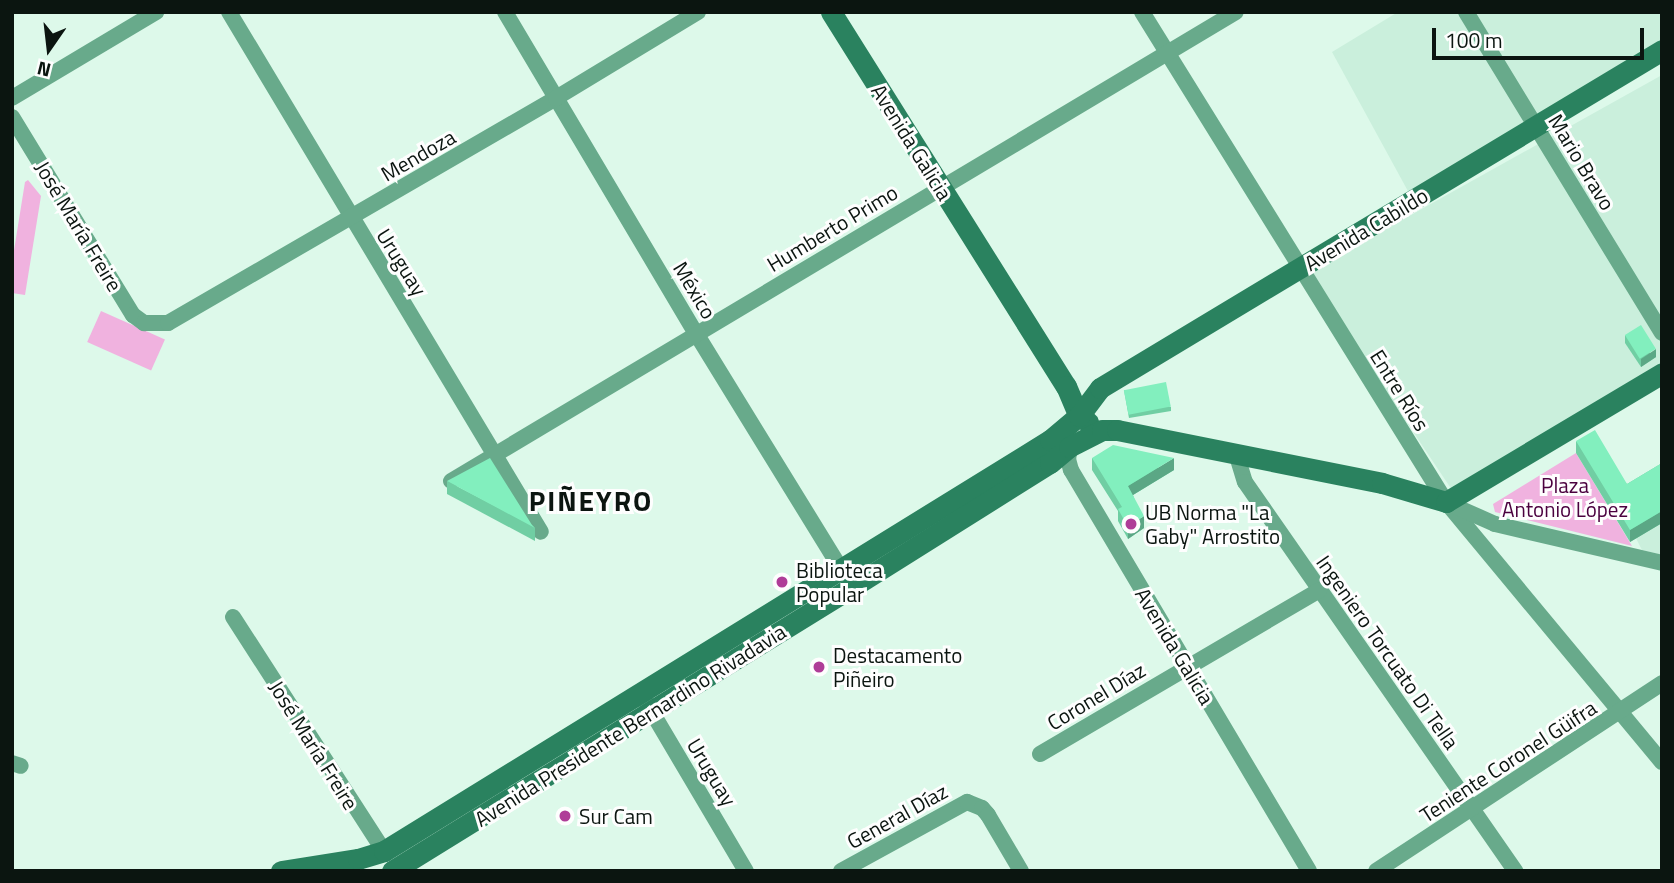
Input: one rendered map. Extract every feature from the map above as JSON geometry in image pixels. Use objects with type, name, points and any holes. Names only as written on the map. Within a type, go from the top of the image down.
[{"type":"main road","name":"Avenida Galicia","points":[[831,12],[1066,386],[1079,416]]},
{"type":"main road","name":"Avenida Cabildo","points":[[1079,416],[1100,388],[1662,50]]},
{"type":"main road","points":[[1079,416],[1102,430],[1117,430],[1382,483],[1447,502],[1662,373]]},
{"type":"main road","name":"Avenida Presidente Bernardino Rivadavia","points":[[847,579],[1051,440],[1079,416]]},
{"type":"main road","name":"Avenida Presidente Bernardino Rivadavia","points":[[281,871],[358,859],[392,865],[847,579],[1050,463],[1069,447],[1102,430]]},
{"type":"street","points":[[12,98],[156,12]]},
{"type":"street","name":"Uruguay","points":[[229,12],[541,532]]},
{"type":"street","name":"México","points":[[505,12],[697,335],[847,579]]},
{"type":"street","name":"Mendoza","points":[[155,324],[168,323],[351,218],[698,12]]},
{"type":"street","name":"Entre Ríos","points":[[1142,12],[1299,270],[1447,502],[1662,762]]},
{"type":"street","name":"Humberto Primo","points":[[451,481],[495,452],[697,335],[1236,12]]},
{"type":"street","name":"Mario Bravo","points":[[1466,12],[1662,333]]},
{"type":"street","name":"José María Freire","points":[[12,117],[133,315],[144,323],[155,324]]},
{"type":"street","points":[[1069,447],[1079,416]]},
{"type":"street","name":"Avenida Galicia","points":[[1069,447],[1071,470],[1308,871]]},
{"type":"street","name":"Ingeniero Torcuato Di Tella","points":[[1236,453],[1245,482],[1515,871]]},
{"type":"street","points":[[1447,502],[1495,524],[1662,563]]},
{"type":"street","name":"Coronel Díaz","points":[[1040,754],[1186,665],[1319,590]]},
{"type":"street","name":"José María Freire","points":[[233,617],[392,865]]},
{"type":"street","name":"Teniente Coronel Güifra","points":[[1376,871],[1472,811],[1662,684]]},
{"type":"street","name":"Uruguay","points":[[646,703],[746,871]]},
{"type":"street","name":"General Díaz","points":[[841,871],[957,805],[975,803],[988,815],[1021,871]]},
{"type":"shaded area","points":[[1398,12],[1662,12],[1662,41],[1409,193],[1332,52]]},
{"type":"shaded area","points":[[1662,75],[1662,368],[1458,499],[1307,273]]},
{"type":"shaded area","points":[[1662,465],[1662,555],[1642,550],[1613,493]]},
{"type":"green space","points":[[28,180],[41,196],[25,295],[12,293],[12,263],[25,182]]},
{"type":"green space","points":[[101,311],[165,339],[151,371],[87,342]]},
{"type":"green space","name":"Plaza Antonio López","points":[[1576,453],[1632,546],[1495,512],[1493,504]]},
{"type":"building","points":[[1641,325],[1656,349],[1640,359],[1625,335]]},
{"type":"building","points":[[1166,382],[1171,407],[1129,415],[1124,390]]},
{"type":"building","points":[[1595,430],[1627,484],[1662,463],[1662,511],[1630,530],[1576,441]]},
{"type":"building","points":[[1113,445],[1174,458],[1128,486],[1144,516],[1128,527],[1118,509],[1122,507],[1092,458]]},
{"type":"building","points":[[490,458],[532,525],[535,528],[447,481]]},
{"type":"place","name":"UB Norma \"La Gaby\" Arrostito","points":[[1131,524]]},
{"type":"place","name":"Biblioteca Popular","points":[[782,582]]},
{"type":"place","name":"Destacamento Piñeiro","points":[[819,667]]},
{"type":"place","name":"Sur Cam","points":[[565,816]]},
{"type":"district","name":"PIÑEYRO","points":[[591,501]]}]
